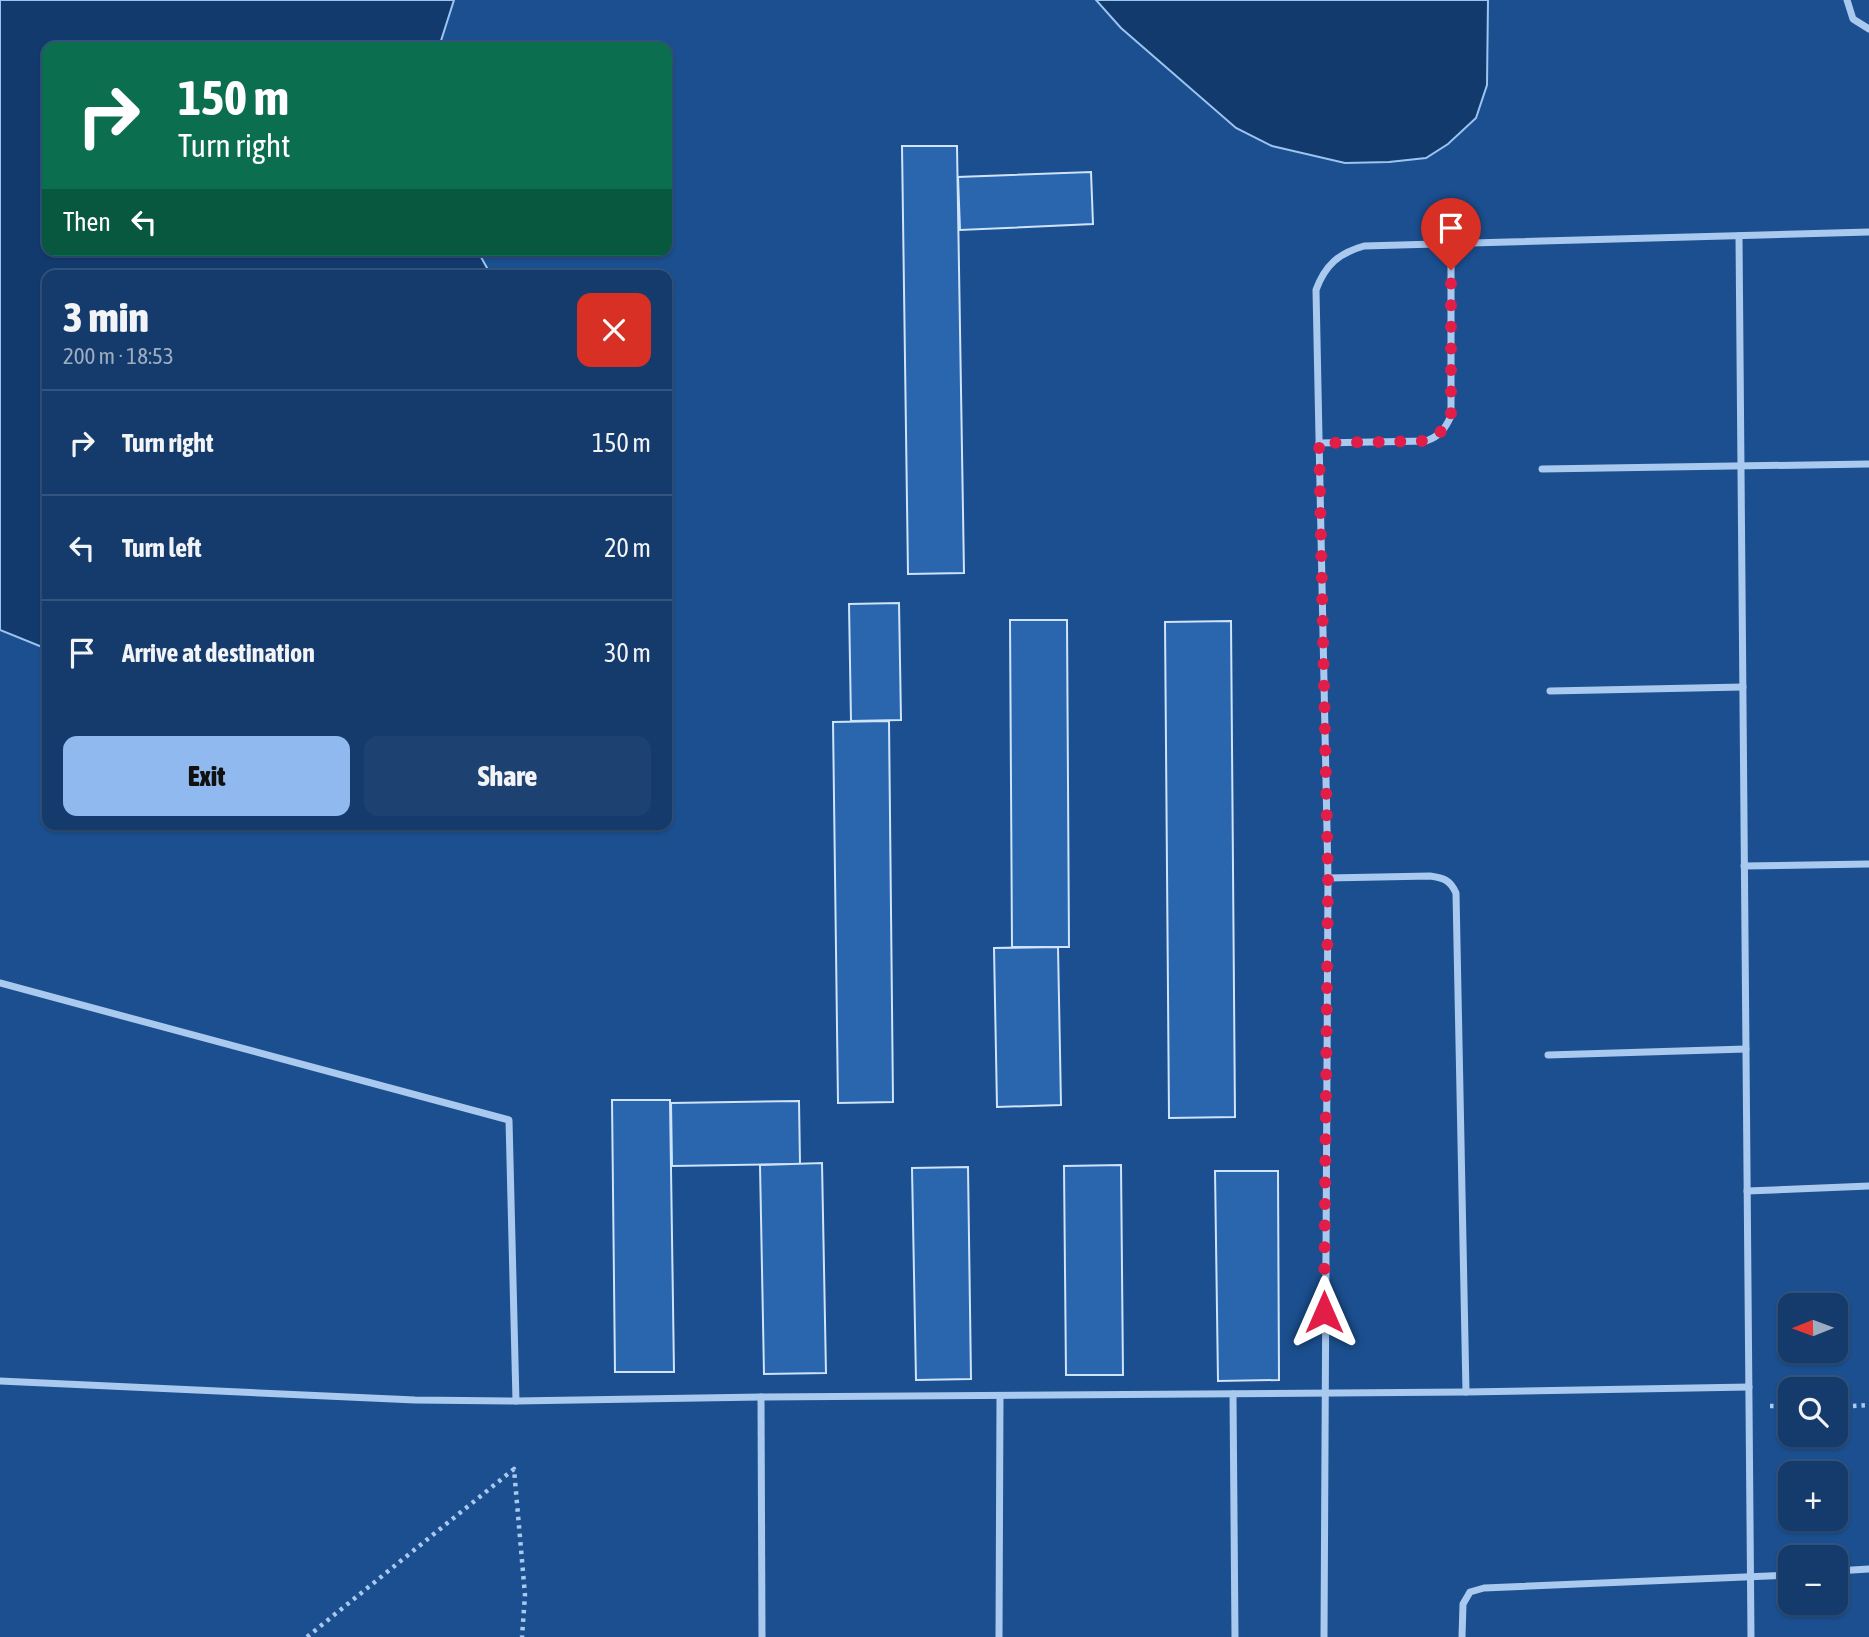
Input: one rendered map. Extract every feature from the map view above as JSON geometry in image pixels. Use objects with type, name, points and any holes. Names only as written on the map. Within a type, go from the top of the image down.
[{"type":"street","points":[[1847,0],[1853,19],[1869,29]]},
{"type":"street","points":[[1324,1637],[1328,878],[1316,290],[1321,275],[1331,262],[1348,251],[1364,246],[1869,232]]},
{"type":"street","points":[[1739,236],[1751,1637]]},
{"type":"street","points":[[1319,443],[1426,441],[1436,437],[1444,429],[1451,416],[1451,244]]},
{"type":"street","points":[[1542,469],[1869,464]]},
{"type":"street","points":[[1550,691],[1743,687]]},
{"type":"street","points":[[1744,866],[1869,864]]},
{"type":"street","points":[[1328,878],[1430,876],[1443,878],[1452,884],[1457,893],[1466,1392]]},
{"type":"street","points":[[0,983],[509,1120],[516,1401]]},
{"type":"street","points":[[1548,1055],[1746,1049]]},
{"type":"street","points":[[1747,1191],[1869,1186]]},
{"type":"street","points":[[0,1381],[401,1399],[516,1401],[1324,1394],[1749,1387]]},
{"type":"street","points":[[1233,1394],[1235,1637]]},
{"type":"street","points":[[999,1637],[1000,1396]]},
{"type":"street","points":[[761,1397],[762,1637]]},
{"type":"street","points":[[1848,1570],[1869,1569]]},
{"type":"street","points":[[1461,1637],[1463,1604],[1470,1592],[1484,1588],[1778,1575]]},
{"type":"path","points":[[1848,1406],[1869,1405]]},
{"type":"path","points":[[307,1637],[514,1469],[525,1595],[522,1637]]},
{"type":"water","points":[[0,0],[454,0],[441,42],[42,42],[42,256],[480,256],[488,270],[42,270],[42,647],[0,630]]},
{"type":"water","points":[[1096,0],[1488,0],[1487,85],[1476,118],[1448,144],[1426,158],[1345,163],[1272,146],[1236,128],[1121,28]]},
{"type":"building","points":[[902,146],[957,146],[964,573],[908,574]]},
{"type":"building","points":[[1091,172],[1093,224],[960,230],[958,177]]},
{"type":"building","points":[[899,603],[901,720],[851,721],[849,604]]},
{"type":"building","points":[[1010,620],[1067,620],[1069,947],[1012,947]]},
{"type":"building","points":[[1231,621],[1235,1117],[1169,1118],[1165,622]]},
{"type":"building","points":[[889,721],[893,1102],[838,1103],[833,722]]},
{"type":"building","points":[[1058,947],[1061,1105],[997,1107],[994,948]]},
{"type":"building","points":[[612,1100],[670,1100],[674,1372],[615,1372]]},
{"type":"building","points":[[799,1101],[800,1164],[672,1166],[671,1103]]},
{"type":"building","points":[[822,1163],[826,1373],[764,1374],[760,1165]]},
{"type":"building","points":[[1121,1165],[1123,1375],[1066,1375],[1064,1166]]},
{"type":"building","points":[[968,1167],[971,1379],[916,1380],[912,1168]]},
{"type":"building","points":[[1215,1171],[1278,1171],[1279,1380],[1218,1381]]},
{"type":"route","points":[[1324,1312],[1328,878],[1319,443],[1426,441],[1436,437],[1444,429],[1451,416],[1451,270]]}]
